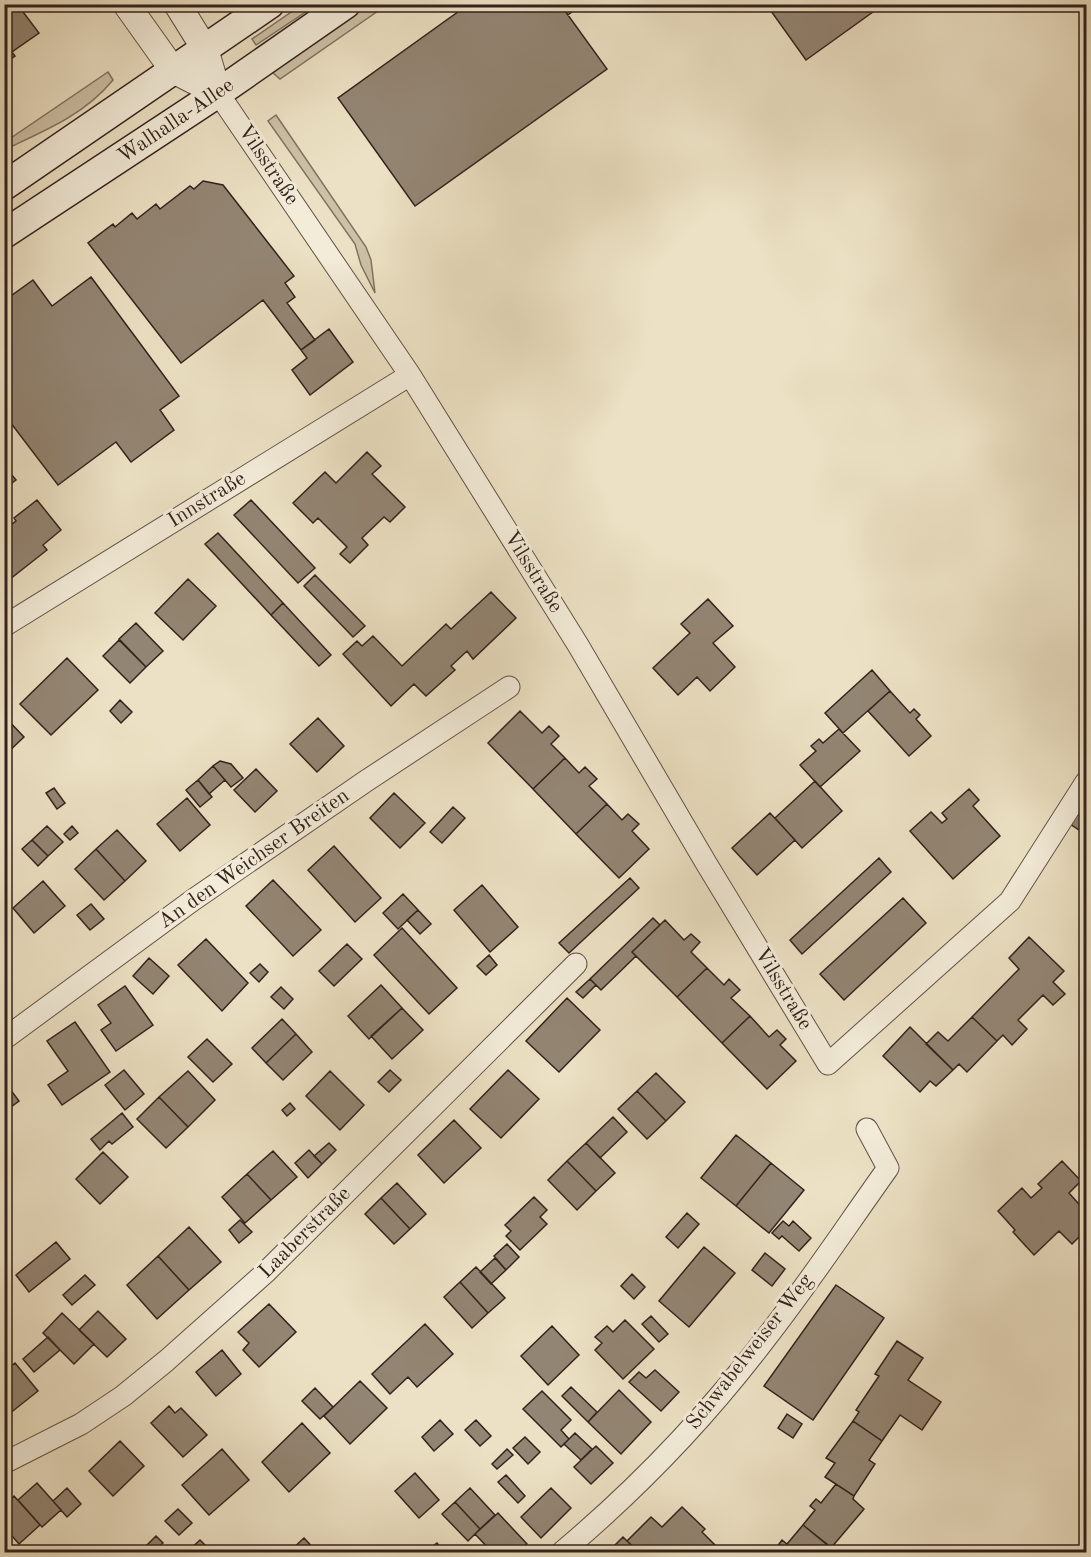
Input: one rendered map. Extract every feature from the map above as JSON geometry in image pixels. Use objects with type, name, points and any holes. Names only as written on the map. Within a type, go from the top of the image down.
[{"type":"main road","name":"Walhalla-Allee","points":[[4,186],[270,4]]},
{"type":"main road","name":"Walhalla-Allee","points":[[4,234],[218,93],[346,4]]},
{"type":"street","name":"Vilsstraße","points":[[126,4],[173,70],[218,93]]},
{"type":"street","name":"Vilsstraße","points":[[177,4],[205,49],[218,93],[410,375],[578,645],[828,1064],[1010,901],[1086,782]]},
{"type":"street","name":"Innstraße","points":[[4,626],[410,375]]},
{"type":"street","name":"An den Weichser Breiten","points":[[4,1039],[193,900],[366,781],[509,687]]},
{"type":"street","name":"Laaberstraße","points":[[4,1463],[81,1424],[123,1396],[166,1361],[265,1273],[576,964]]},
{"type":"street","name":"Schwabelweiser Weg","points":[[562,1552],[599,1521],[676,1444],[766,1339],[888,1168],[867,1130]]},
{"type":"shaded area","points":[[303,4],[316,5],[256,45],[252,39]]},
{"type":"shaded area","points":[[376,5],[378,11],[280,79],[273,73],[338,20]]},
{"type":"shaded area","points":[[108,72],[113,80],[78,112],[8,148],[5,142]]},
{"type":"shaded area","points":[[276,115],[366,247],[371,260],[375,293],[361,265],[355,244],[268,121]]},
{"type":"building","points":[[17,4],[39,33],[12,52],[15,56],[4,64],[4,13]]},
{"type":"building","points":[[469,4],[560,4],[607,69],[415,206],[338,98]]},
{"type":"building","points":[[560,4],[582,4],[568,15]]},
{"type":"building","points":[[766,4],[884,4],[806,60]]},
{"type":"building","points":[[203,181],[223,185],[294,276],[285,283],[295,297],[287,303],[315,340],[301,350],[263,300],[181,363],[88,243],[113,224],[115,227],[132,213],[137,219],[156,204],[160,209],[190,186],[194,189]]},
{"type":"building","points":[[91,277],[179,396],[160,410],[174,430],[131,462],[116,442],[58,485],[4,414],[4,301],[33,280],[52,306]]},
{"type":"building","points":[[329,329],[353,362],[310,395],[292,370],[307,358],[301,350]]},
{"type":"building","points":[[367,452],[381,466],[372,474],[405,507],[390,522],[384,517],[362,538],[368,545],[350,563],[340,554],[347,547],[318,518],[313,523],[293,503],[325,472],[336,483]]},
{"type":"building","points":[[4,466],[16,480],[4,489]]},
{"type":"building","points":[[37,500],[61,530],[43,545],[47,550],[5,583],[4,530],[16,521],[14,518]]},
{"type":"building","points":[[251,500],[315,568],[298,583],[234,515]]},
{"type":"building","points":[[218,533],[283,603],[271,615],[205,544]]},
{"type":"building","points":[[315,575],[365,626],[353,637],[304,586]]},
{"type":"building","points":[[188,579],[216,606],[183,640],[155,613]]},
{"type":"building","points":[[491,592],[516,618],[473,659],[467,651],[451,666],[455,670],[426,696],[414,684],[391,706],[343,654],[357,641],[362,646],[373,636],[402,666],[446,624],[451,629]]},
{"type":"building","points":[[708,599],[733,626],[713,643],[735,667],[710,691],[697,677],[678,695],[653,668],[690,633],[681,624]]},
{"type":"building","points":[[283,603],[331,655],[319,666],[271,615]]},
{"type":"building","points":[[136,623],[163,651],[146,667],[119,639]]},
{"type":"building","points":[[119,640],[146,667],[130,683],[103,656]]},
{"type":"building","points":[[67,658],[98,690],[51,735],[20,704]]},
{"type":"building","points":[[872,670],[890,691],[843,733],[825,713]]},
{"type":"building","points":[[890,691],[910,713],[914,709],[920,715],[916,719],[931,736],[909,756],[868,711]]},
{"type":"building","points":[[120,700],[132,712],[121,723],[110,711]]},
{"type":"building","points":[[520,711],[542,733],[549,726],[559,736],[551,744],[565,758],[533,789],[488,743]]},
{"type":"building","points":[[4,716],[24,737],[7,753],[4,750]]},
{"type":"building","points":[[318,718],[344,746],[317,772],[290,744]]},
{"type":"building","points":[[839,729],[860,751],[820,787],[800,765],[816,751],[811,746],[819,739],[823,743]]},
{"type":"building","points":[[565,758],[579,773],[585,767],[597,779],[589,786],[607,804],[576,834],[533,789]]},
{"type":"building","points":[[220,761],[231,764],[243,778],[231,787],[213,766]]},
{"type":"building","points":[[213,766],[225,780],[209,794],[198,780]]},
{"type":"building","points":[[256,769],[277,791],[255,812],[234,790]]},
{"type":"building","points":[[198,780],[212,797],[200,807],[186,790]]},
{"type":"building","points":[[815,781],[842,811],[802,848],[775,818]]},
{"type":"building","points":[[54,788],[65,803],[57,809],[46,793]]},
{"type":"building","points":[[969,789],[979,800],[973,806],[1000,836],[953,879],[910,831],[931,812],[942,823],[947,819],[942,813]]},
{"type":"building","points":[[394,793],[425,823],[400,848],[370,818]]},
{"type":"building","points":[[187,798],[210,825],[180,851],[157,824]]},
{"type":"building","points":[[607,804],[622,820],[628,814],[639,824],[632,831],[649,849],[619,878],[576,834]]},
{"type":"building","points":[[453,807],[465,818],[442,843],[430,832]]},
{"type":"building","points":[[770,813],[795,840],[757,875],[732,848]]},
{"type":"building","points":[[1077,814],[1085,820],[1079,830],[1070,824]]},
{"type":"building","points":[[47,826],[63,842],[48,856],[32,840]]},
{"type":"building","points":[[72,826],[78,833],[70,840],[64,834]]},
{"type":"building","points":[[117,830],[146,861],[125,881],[96,849]]},
{"type":"building","points":[[32,840],[48,856],[38,866],[22,849]]},
{"type":"building","points":[[334,846],[381,898],[355,922],[308,870]]},
{"type":"building","points":[[96,849],[125,881],[104,900],[75,869]]},
{"type":"building","points":[[879,858],[891,872],[802,954],[790,940]]},
{"type":"building","points":[[630,878],[639,888],[569,953],[559,943]]},
{"type":"building","points":[[273,880],[321,930],[293,956],[246,906]]},
{"type":"building","points":[[43,881],[65,906],[34,933],[13,908]]},
{"type":"building","points":[[482,885],[518,927],[490,952],[454,910]]},
{"type":"building","points":[[403,894],[418,910],[398,929],[383,913]]},
{"type":"building","points":[[903,898],[926,923],[844,1000],[820,974]]},
{"type":"building","points":[[91,904],[104,919],[90,930],[77,915]]},
{"type":"building","points":[[418,910],[431,924],[420,934],[407,920]]},
{"type":"building","points":[[653,918],[660,925],[632,952],[636,956],[601,990],[590,979]]},
{"type":"building","points":[[665,920],[684,940],[691,934],[700,942],[691,952],[707,968],[677,997],[632,952]]},
{"type":"building","points":[[402,928],[457,988],[429,1014],[374,955]]},
{"type":"building","points":[[1029,937],[1064,971],[1053,982],[1065,994],[1053,1005],[1043,995],[1018,1020],[1027,1029],[1012,1045],[1003,1035],[997,1041],[972,1017],[1019,969],[1009,958]]},
{"type":"building","points":[[206,939],[248,983],[222,1011],[178,965]]},
{"type":"building","points":[[347,944],[362,959],[334,986],[319,971]]},
{"type":"building","points":[[4,949],[11,958],[4,963]]},
{"type":"building","points":[[489,955],[497,965],[486,975],[477,966]]},
{"type":"building","points":[[149,958],[169,976],[153,994],[133,976]]},
{"type":"building","points":[[260,964],[268,972],[259,982],[250,973]]},
{"type":"building","points":[[707,968],[724,985],[729,979],[740,990],[731,998],[750,1016],[722,1043],[677,997]]},
{"type":"building","points":[[590,979],[596,985],[583,998],[576,992]]},
{"type":"building","points":[[381,985],[402,1008],[369,1039],[348,1016]]},
{"type":"building","points":[[125,986],[153,1025],[116,1051],[101,1030],[111,1023],[98,1005]]},
{"type":"building","points":[[281,987],[293,999],[284,1009],[271,997]]},
{"type":"building","points":[[567,998],[600,1030],[559,1072],[526,1041]]},
{"type":"building","points":[[402,1008],[423,1030],[392,1059],[371,1036]]},
{"type":"building","points":[[750,1016],[769,1037],[777,1030],[786,1039],[780,1045],[796,1061],[767,1089],[722,1043]]},
{"type":"building","points":[[972,1017],[997,1041],[967,1072],[959,1064],[953,1070],[926,1044],[938,1032],[948,1041]]},
{"type":"building","points":[[282,1019],[296,1034],[266,1063],[252,1048]]},
{"type":"building","points":[[75,1022],[110,1072],[62,1105],[48,1085],[68,1071],[47,1041]]},
{"type":"building","points":[[910,1027],[953,1070],[936,1086],[930,1081],[920,1092],[883,1056]]},
{"type":"building","points":[[296,1034],[312,1052],[283,1080],[266,1063]]},
{"type":"building","points":[[207,1039],[232,1064],[213,1082],[188,1057]]},
{"type":"building","points":[[124,1070],[144,1094],[125,1110],[105,1085]]},
{"type":"building","points":[[390,1070],[401,1080],[389,1092],[378,1082]]},
{"type":"building","points":[[508,1070],[539,1099],[501,1138],[470,1109]]},
{"type":"building","points":[[188,1071],[215,1100],[188,1127],[159,1097]]},
{"type":"building","points":[[330,1071],[364,1105],[340,1130],[306,1096]]},
{"type":"building","points":[[656,1073],[685,1102],[666,1121],[637,1091]]},
{"type":"building","points":[[4,1081],[19,1101],[4,1112]]},
{"type":"building","points":[[637,1091],[666,1121],[647,1139],[618,1109]]},
{"type":"building","points":[[159,1097],[188,1127],[166,1148],[137,1119]]},
{"type":"building","points":[[290,1103],[295,1109],[287,1116],[282,1110]]},
{"type":"building","points":[[122,1113],[133,1127],[112,1144],[109,1141],[100,1150],[91,1139]]},
{"type":"building","points":[[613,1117],[627,1132],[600,1158],[586,1143]]},
{"type":"building","points":[[454,1120],[481,1148],[444,1183],[418,1155]]},
{"type":"building","points":[[736,1135],[771,1163],[736,1206],[701,1178]]},
{"type":"building","points":[[329,1143],[336,1150],[322,1164],[314,1156]]},
{"type":"building","points":[[586,1143],[615,1173],[596,1191],[567,1161]]},
{"type":"building","points":[[309,1150],[322,1164],[308,1178],[295,1163]]},
{"type":"building","points":[[273,1151],[297,1177],[271,1200],[247,1174]]},
{"type":"building","points":[[103,1152],[128,1177],[100,1204],[76,1179]]},
{"type":"building","points":[[567,1161],[596,1191],[577,1210],[548,1180]]},
{"type":"building","points":[[1062,1161],[1081,1181],[1069,1193],[1086,1212],[1086,1230],[1072,1244],[1059,1231],[1034,1255],[998,1211],[1022,1188],[1031,1198],[1042,1188],[1038,1184]]},
{"type":"building","points":[[771,1163],[804,1190],[769,1233],[736,1206]]},
{"type":"building","points":[[247,1174],[271,1200],[245,1223],[222,1197]]},
{"type":"building","points":[[397,1183],[426,1214],[410,1229],[381,1198]]},
{"type":"building","points":[[534,1197],[547,1210],[540,1217],[547,1224],[520,1250],[506,1236],[511,1231],[505,1225]]},
{"type":"building","points":[[381,1198],[410,1229],[394,1244],[365,1214]]},
{"type":"building","points":[[687,1213],[699,1224],[678,1248],[666,1237]]},
{"type":"building","points":[[240,1220],[252,1232],[239,1243],[229,1230]]},
{"type":"building","points":[[783,1221],[789,1226],[793,1221],[811,1238],[799,1251],[782,1236],[779,1239],[772,1233]]},
{"type":"building","points":[[189,1227],[221,1262],[189,1290],[158,1256]]},
{"type":"building","points":[[56,1242],[70,1259],[29,1292],[16,1275]]},
{"type":"building","points":[[507,1244],[519,1257],[506,1270],[494,1256]]},
{"type":"building","points":[[704,1247],[735,1273],[689,1327],[659,1301]]},
{"type":"building","points":[[765,1253],[785,1269],[772,1286],[752,1270]]},
{"type":"building","points":[[158,1256],[189,1290],[157,1319],[127,1285]]},
{"type":"building","points":[[495,1258],[506,1270],[491,1284],[480,1272]]},
{"type":"building","points":[[476,1267],[505,1298],[488,1313],[460,1282]]},
{"type":"building","points":[[632,1274],[645,1287],[634,1299],[621,1286]]},
{"type":"building","points":[[85,1275],[95,1285],[72,1305],[63,1295]]},
{"type":"building","points":[[460,1282],[488,1313],[472,1328],[444,1297]]},
{"type":"building","points":[[836,1285],[884,1318],[813,1420],[764,1386]]},
{"type":"building","points":[[269,1304],[296,1332],[259,1367],[243,1350],[249,1343],[238,1332]]},
{"type":"building","points":[[98,1311],[126,1339],[107,1357],[79,1330]]},
{"type":"building","points":[[62,1313],[94,1344],[74,1364],[43,1333]]},
{"type":"building","points":[[651,1316],[668,1334],[659,1342],[642,1324]]},
{"type":"building","points":[[625,1320],[654,1349],[623,1379],[595,1350],[602,1343],[595,1337],[607,1326],[613,1332]]},
{"type":"building","points":[[425,1324],[453,1354],[417,1387],[408,1377],[390,1394],[372,1374]]},
{"type":"building","points":[[552,1326],[579,1355],[548,1385],[521,1356]]},
{"type":"building","points":[[48,1337],[60,1350],[34,1372],[23,1359]]},
{"type":"building","points":[[897,1341],[923,1358],[908,1380],[941,1402],[922,1430],[900,1415],[882,1441],[853,1421],[859,1412],[856,1410],[879,1376],[875,1374]]},
{"type":"building","points":[[222,1350],[241,1374],[216,1396],[196,1372]]},
{"type":"building","points":[[15,1363],[38,1391],[4,1418],[4,1372]]},
{"type":"building","points":[[655,1370],[679,1392],[661,1411],[629,1382],[639,1372],[646,1378]]},
{"type":"building","points":[[360,1381],[387,1408],[350,1444],[324,1416]]},
{"type":"building","points":[[571,1387],[597,1412],[588,1422],[562,1396]]},
{"type":"building","points":[[315,1388],[333,1407],[320,1419],[302,1401]]},
{"type":"building","points":[[619,1390],[651,1422],[621,1454],[588,1422]]},
{"type":"building","points":[[542,1391],[571,1420],[561,1430],[569,1439],[561,1447],[523,1409]]},
{"type":"building","points":[[169,1406],[175,1413],[181,1408],[207,1435],[183,1457],[151,1423]]},
{"type":"building","points":[[787,1414],[802,1424],[793,1438],[778,1428]]},
{"type":"building","points":[[440,1420],[453,1434],[434,1451],[422,1437]]},
{"type":"building","points":[[476,1420],[491,1436],[480,1446],[465,1430]]},
{"type":"building","points":[[853,1421],[882,1441],[869,1460],[875,1464],[854,1496],[825,1477],[835,1463],[826,1458]]},
{"type":"building","points":[[302,1423],[330,1453],[289,1492],[262,1462]]},
{"type":"building","points":[[575,1433],[592,1449],[581,1460],[564,1444]]},
{"type":"building","points":[[525,1437],[540,1452],[528,1464],[513,1448]]},
{"type":"building","points":[[120,1441],[144,1466],[113,1496],[89,1471]]},
{"type":"building","points":[[596,1446],[613,1463],[591,1484],[574,1467]]},
{"type":"building","points":[[222,1449],[249,1480],[209,1515],[182,1485]]},
{"type":"building","points":[[507,1449],[513,1455],[497,1469],[492,1464]]},
{"type":"building","points":[[415,1473],[439,1500],[419,1518],[395,1491]]},
{"type":"building","points":[[506,1475],[525,1496],[518,1503],[498,1482]]},
{"type":"building","points":[[37,1483],[61,1510],[42,1527],[18,1500]]},
{"type":"building","points":[[836,1484],[854,1496],[853,1499],[864,1509],[831,1548],[803,1525],[815,1510],[810,1506],[816,1499],[821,1503]]},
{"type":"building","points":[[67,1488],[81,1504],[67,1517],[53,1501]]},
{"type":"building","points":[[470,1488],[495,1515],[480,1529],[455,1502]]},
{"type":"building","points":[[551,1488],[571,1508],[541,1538],[521,1517]]},
{"type":"building","points":[[14,1496],[40,1525],[19,1544],[4,1527],[4,1506]]},
{"type":"building","points":[[455,1502],[480,1529],[468,1541],[442,1514]]},
{"type":"building","points":[[682,1507],[705,1529],[702,1532],[722,1552],[639,1552],[627,1541],[651,1517],[662,1527]]},
{"type":"building","points":[[178,1509],[192,1523],[179,1535],[165,1521]]},
{"type":"building","points":[[498,1513],[527,1544],[518,1552],[492,1552],[475,1534]]},
{"type":"building","points":[[803,1525],[827,1544],[820,1552],[780,1552],[776,1548],[782,1540],[787,1544]]},
{"type":"building","points":[[156,1536],[163,1543],[153,1552],[146,1546]]},
{"type":"building","points":[[623,1537],[627,1541],[639,1552],[608,1552]]},
{"type":"building","points":[[304,1538],[317,1552],[289,1552]]},
{"type":"building","points":[[200,1540],[212,1552],[187,1552]]},
{"type":"building","points":[[437,1543],[444,1552],[425,1552]]}]
